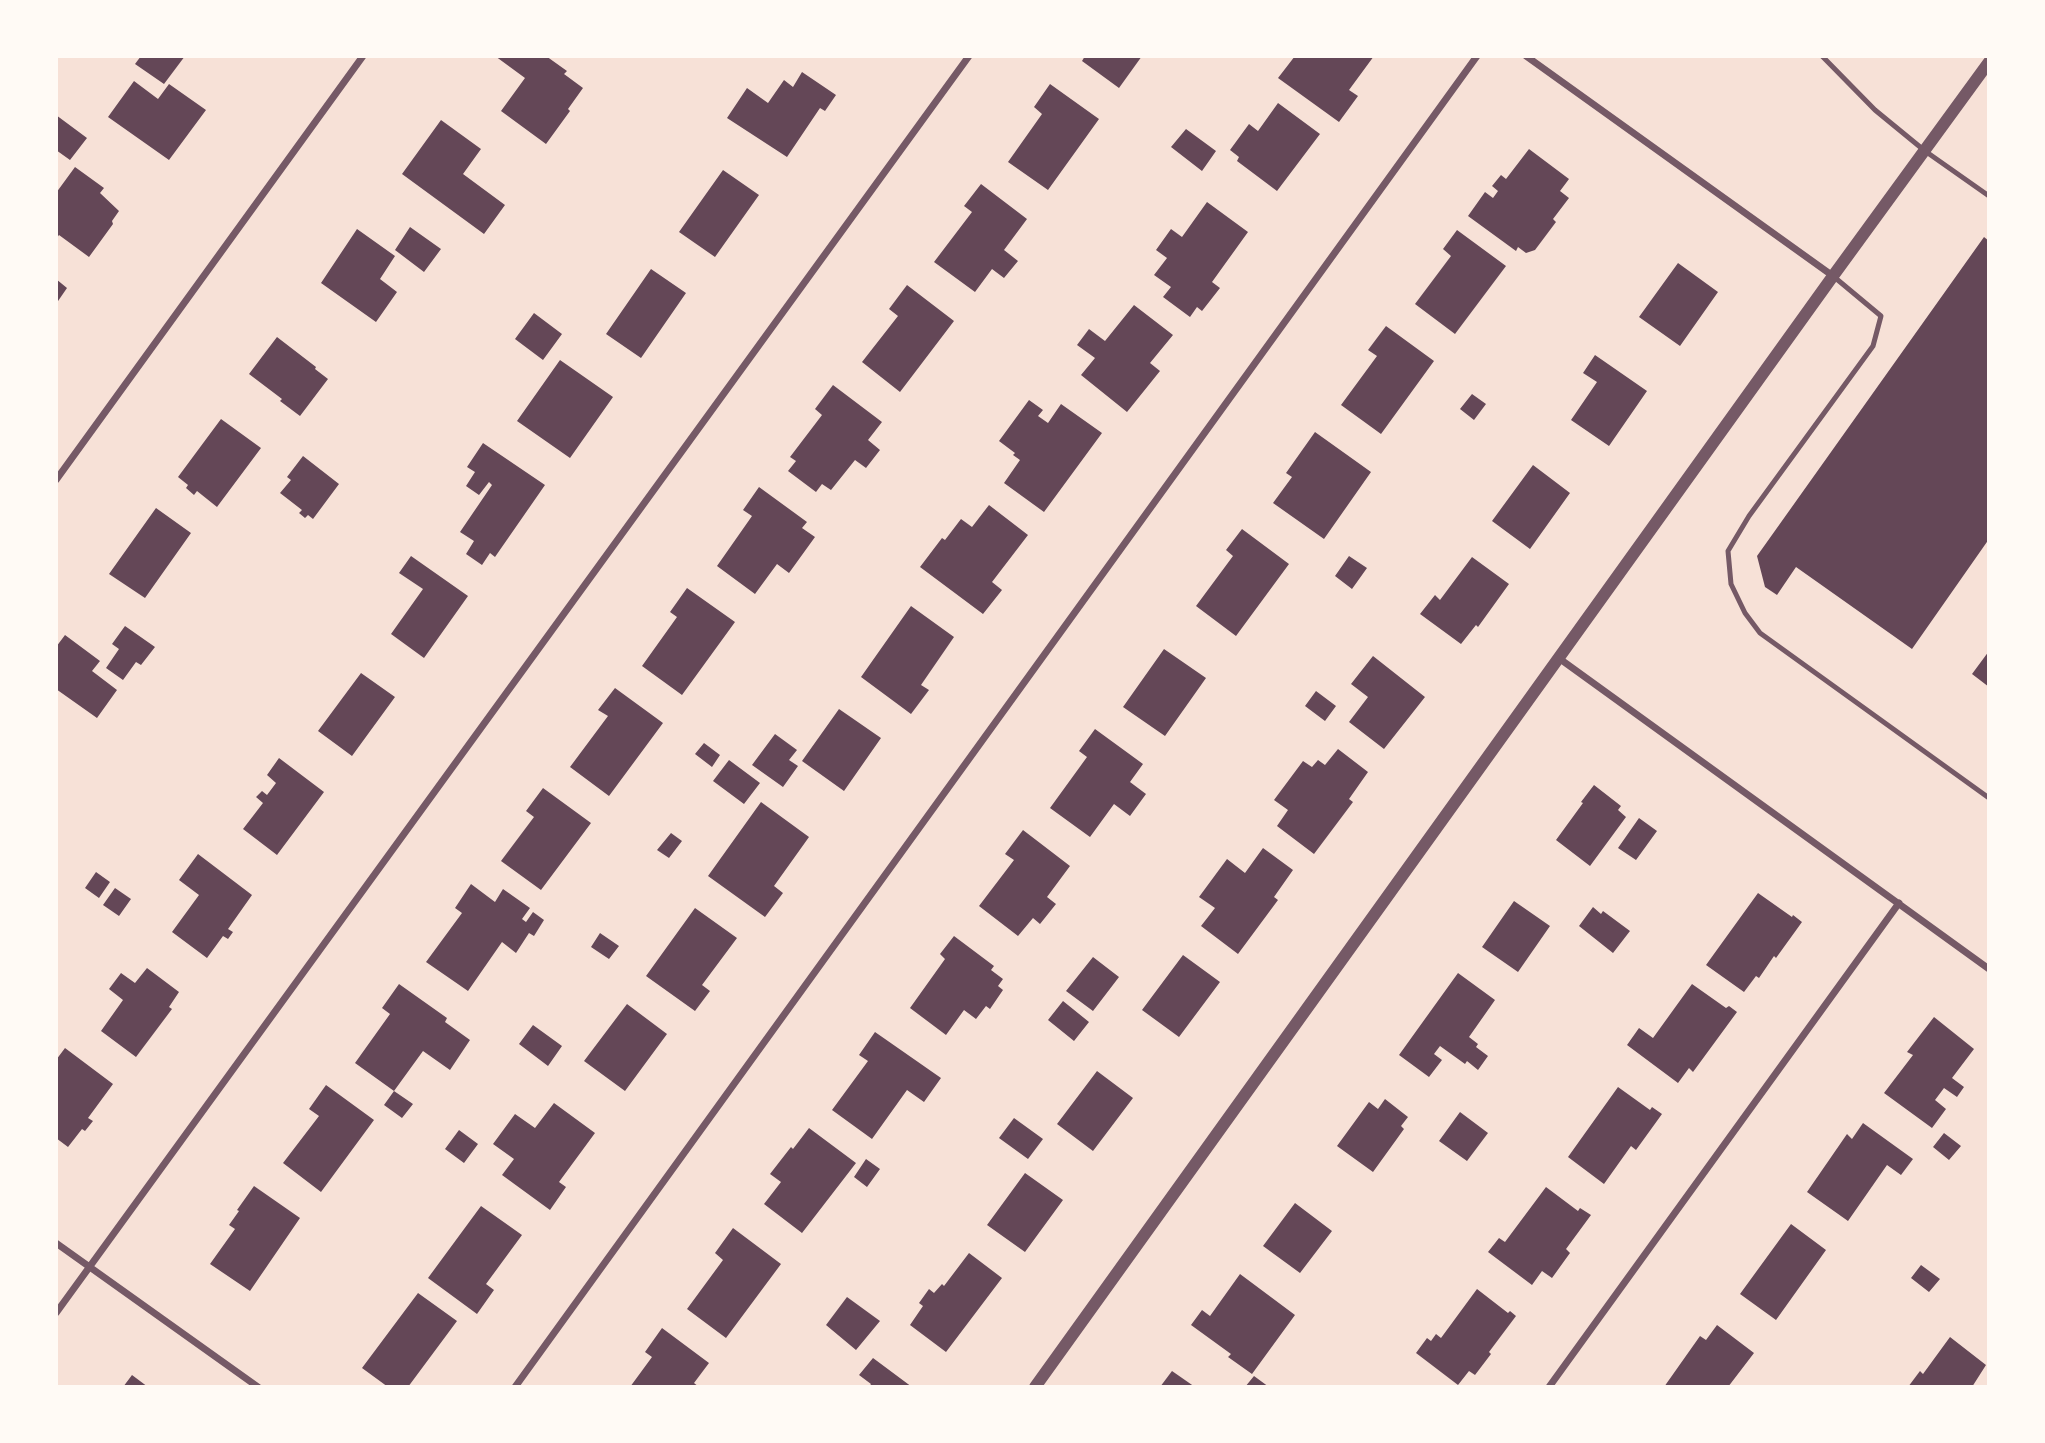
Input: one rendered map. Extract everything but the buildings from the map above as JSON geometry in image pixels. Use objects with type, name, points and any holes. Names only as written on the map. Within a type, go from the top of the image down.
[{"type":"street","points":[[56,480],[363,56]]},
{"type":"street","points":[[56,1314],[968,56]]},
{"type":"street","points":[[514,1387],[1477,56]]},
{"type":"street","points":[[1526,56],[1833,276]]},
{"type":"street","points":[[1035,1387],[1989,62]]},
{"type":"street","points":[[1560,659],[1989,969]]},
{"type":"street","points":[[1549,1387],[1899,904]]},
{"type":"street","points":[[56,1243],[258,1387]]},
{"type":"lane","points":[[1822,56],[1875,110],[1925,151],[1989,196]]},
{"type":"lane","points":[[1833,276],[1881,316],[1873,346],[1749,516],[1728,551],[1731,584],[1745,613],[1760,633],[1989,798]]}]
